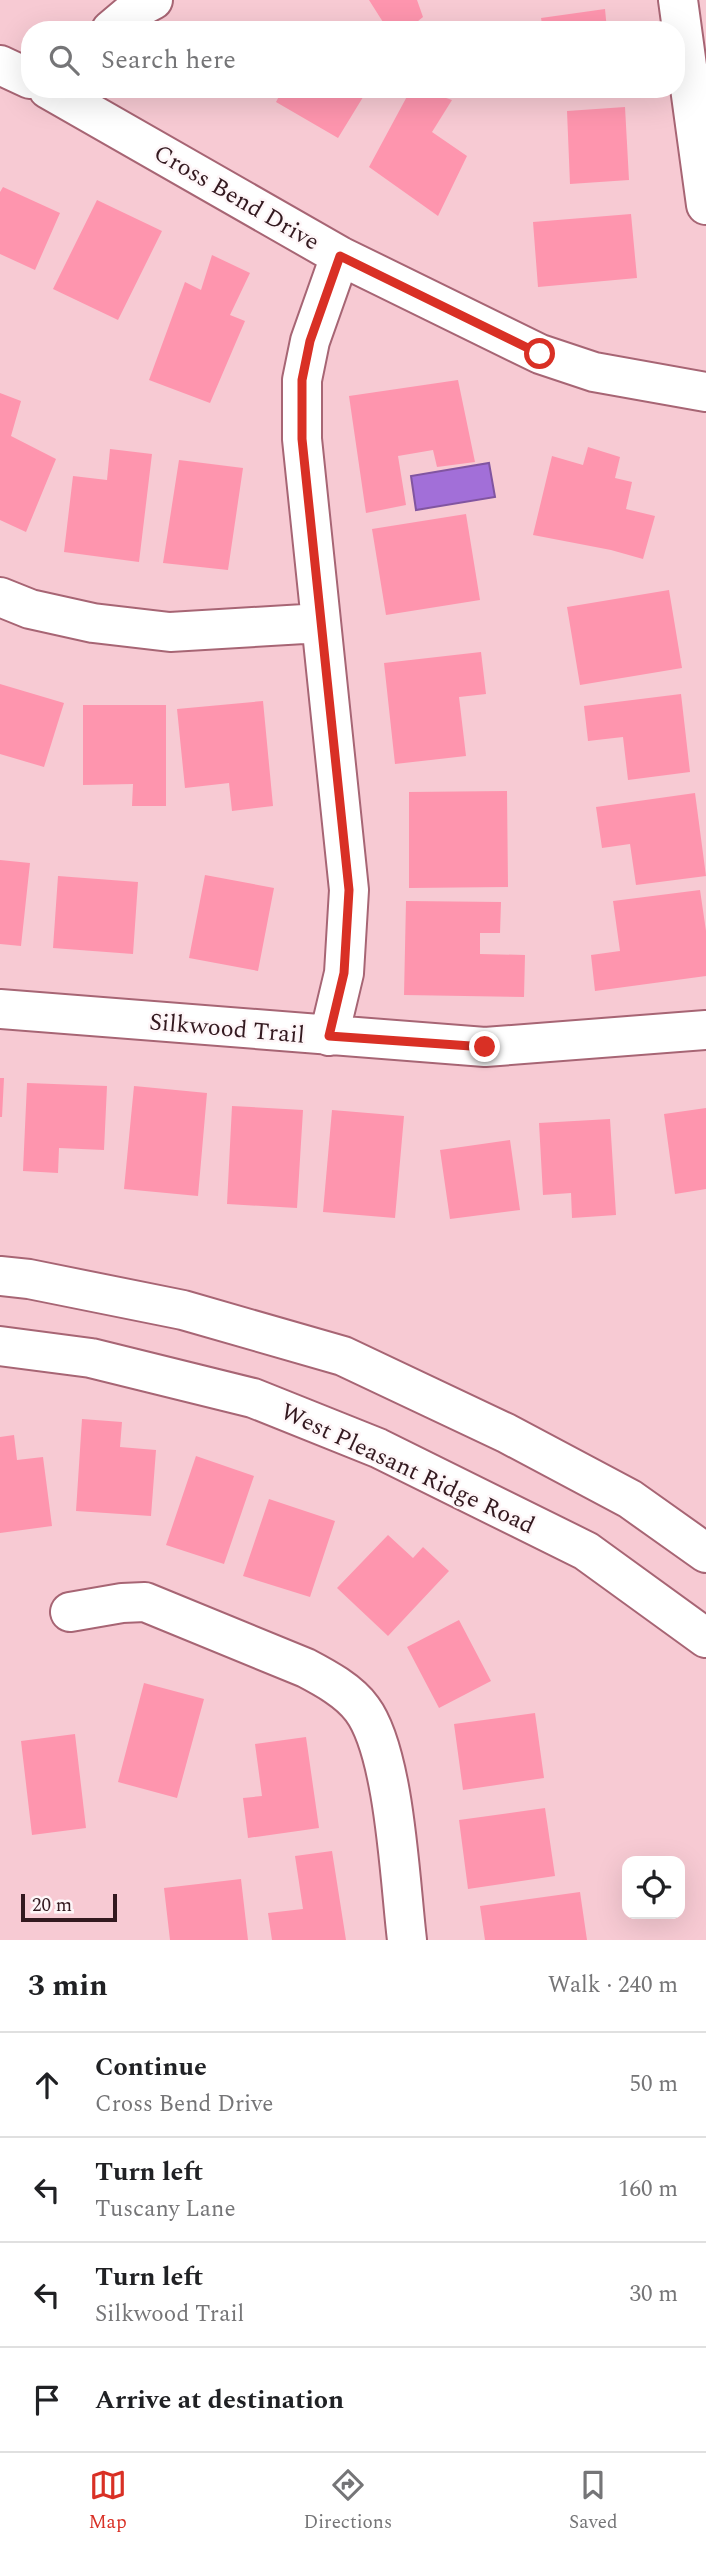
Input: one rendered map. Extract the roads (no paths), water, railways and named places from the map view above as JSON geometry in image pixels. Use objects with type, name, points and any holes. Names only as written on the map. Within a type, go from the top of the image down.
[{"type":"street","points":[[122,21],[153,0]]},
{"type":"street","points":[[678,0],[681,21]]},
{"type":"street","points":[[685,51],[706,205]]},
{"type":"street","points":[[0,65],[21,75]]},
{"type":"street","name":"Cross Bend Drive","points":[[64,98],[340,256],[540,354],[594,372],[706,392]]},
{"type":"street","points":[[329,1036],[344,973],[349,890],[302,439],[302,380],[310,341],[340,256]]},
{"type":"street","points":[[0,597],[30,609],[93,623],[170,632],[321,623]]},
{"type":"street","name":"Silkwood Trail","points":[[0,1009],[485,1047],[706,1030]]},
{"type":"street","points":[[0,1276],[29,1279],[183,1310],[343,1356],[506,1433],[630,1499],[706,1553]]},
{"type":"street","name":"West Pleasant Ridge Road","points":[[0,1346],[91,1358],[253,1398],[378,1448],[586,1551],[706,1638]]},
{"type":"street","points":[[70,1612],[145,1602],[306,1668],[328,1680],[362,1709],[377,1740],[386,1772],[407,1940]]}]
